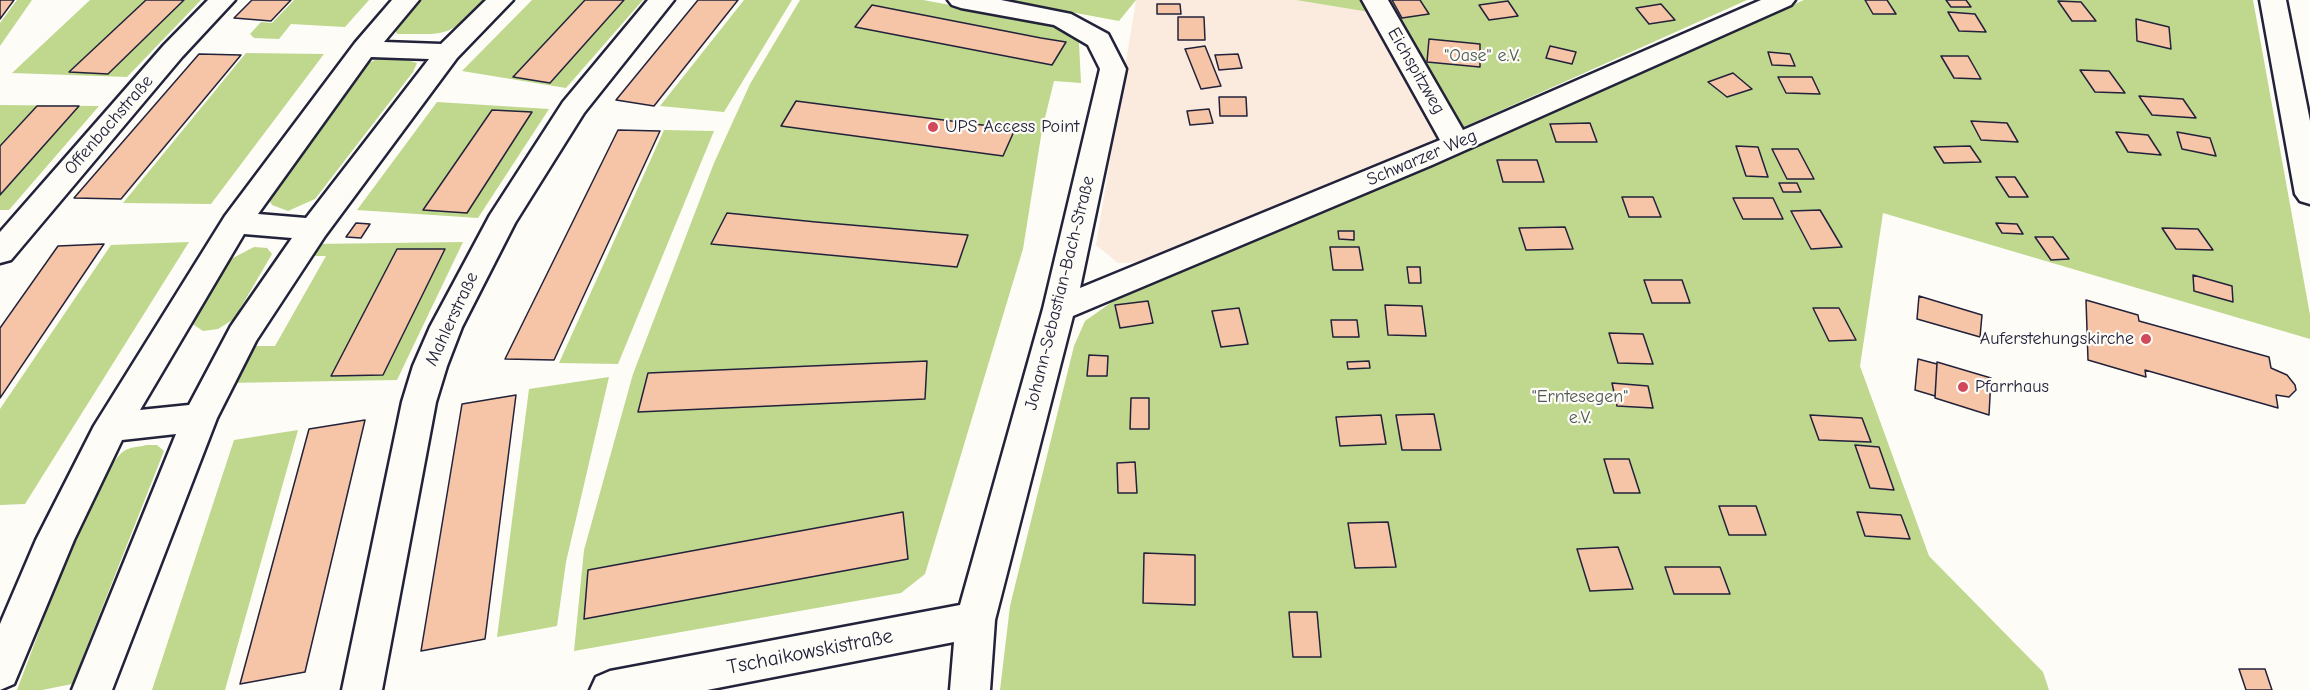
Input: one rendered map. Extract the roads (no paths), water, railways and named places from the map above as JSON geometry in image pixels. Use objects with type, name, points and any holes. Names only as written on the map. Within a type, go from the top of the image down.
[{"type":"street","name":"Offenbachstraße","points":[[0,252],[173,51],[222,0]]},
{"type":"street","points":[[0,671],[55,540],[112,427],[236,224],[364,49],[406,0]]},
{"type":"street","points":[[93,690],[200,418],[243,335],[314,229],[448,52],[500,0]]},
{"type":"street","name":"Mahlerstraße","points":[[362,690],[419,402],[446,327],[496,231],[573,108],[661,0]]},
{"type":"street","name":"Johann-Sebastian-Bach-Straße","points":[[961,0],[1062,20],[1099,40],[1113,69],[1059,309],[975,620],[970,690]]},
{"type":"street","name":"Eichspitzweg","points":[[1375,0],[1456,143]]},
{"type":"street","name":"Schwarzer Weg","points":[[1059,309],[1243,235],[1617,74],[1782,0]]},
{"type":"street","points":[[2273,0],[2299,68],[2310,194]]},
{"type":"street","points":[[364,49],[448,52]]},
{"type":"street","points":[[236,224],[314,229]]},
{"type":"street","points":[[112,427],[200,418]]},
{"type":"street","name":"Tschaikowskistraße","points":[[610,690],[975,620]]},
{"type":"place","name":"UPS Access Point","points":[[933,127]]},
{"type":"place","name":"Auferstehungskirche","points":[[2146,339]]},
{"type":"place","name":"Pfarrhaus","points":[[1963,387]]},
{"type":"park label","name":"\"Oase\" e.V.","points":[[1482,56]]},
{"type":"park label","name":"\"Erntesegen\" e.V.","points":[[1580,407]]}]
